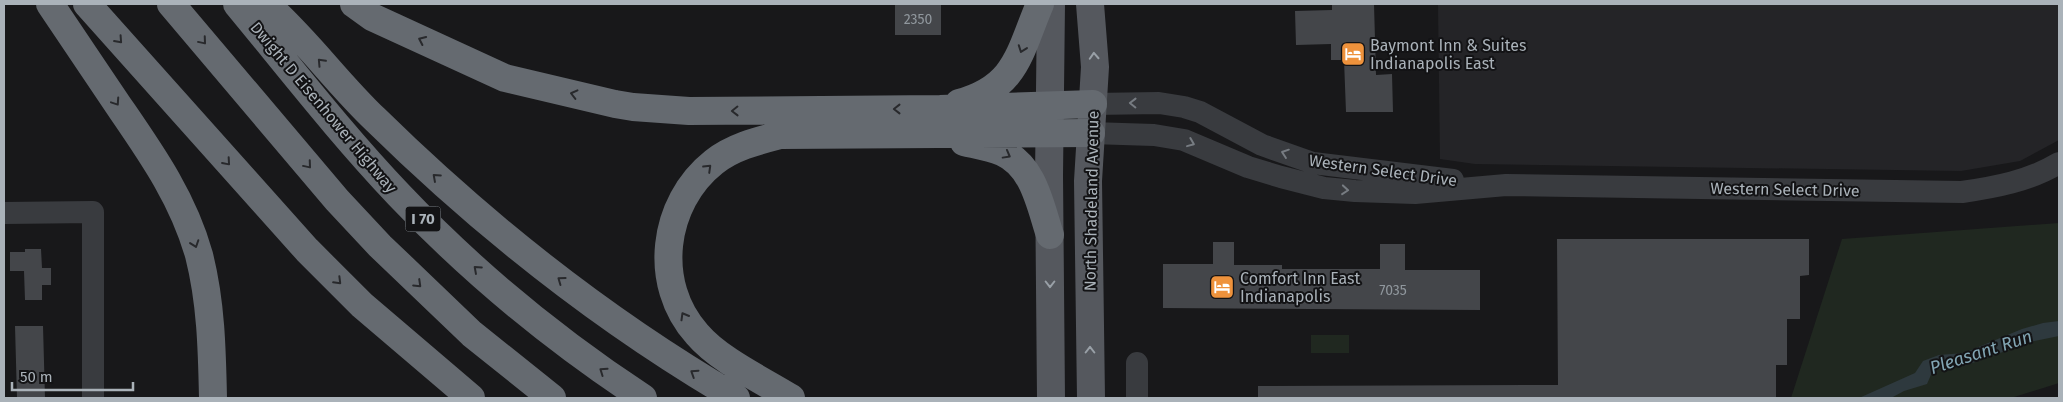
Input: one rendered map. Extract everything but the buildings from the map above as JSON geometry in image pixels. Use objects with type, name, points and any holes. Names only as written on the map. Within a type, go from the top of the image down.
[{"type":"highway","points":[[50,4],[159,164],[183,210],[198,253],[208,298],[213,398]]},
{"type":"highway","points":[[87,4],[307,250],[381,322],[471,398]]},
{"type":"highway","points":[[172,4],[337,200],[380,246],[472,334],[552,398]]},
{"type":"highway","name":"Dwight D Eisenhower Highway","points":[[237,4],[353,144],[414,211],[536,322],[608,375],[643,398]]},
{"type":"highway","points":[[266,4],[372,118],[494,229],[604,312],[691,372],[736,398]]},
{"type":"highway","points":[[354,4],[372,17],[505,78],[615,104],[690,111],[940,109],[1051,119],[1091,133]]},
{"type":"highway","points":[[940,109],[978,98],[1002,82],[1017,63],[1040,4]]},
{"type":"highway","points":[[791,398],[720,354],[697,335],[684,316],[673,288],[668,258],[670,236],[682,200],[700,176],[716,160],[729,152],[780,134],[926,133],[1051,119],[1093,104]]},
{"type":"highway","points":[[926,133],[994,149],[1020,163],[1033,184],[1050,235]]},
{"type":"main road","points":[[1051,4],[1051,398]]},
{"type":"main road","name":"North Shadeland Avenue","points":[[1090,4],[1095,68],[1088,181],[1091,398]]},
{"type":"street","name":"Western Select Drive","points":[[1093,104],[1125,102],[1172,105],[1200,112],[1262,145],[1313,163],[1506,186]]},
{"type":"street","name":"Western Select Drive","points":[[1091,133],[1154,135],[1184,140],[1248,167],[1324,188],[1415,193],[1506,186],[1962,192],[1997,187],[2022,180],[2059,163]]},
{"type":"street","points":[[4,213],[92,212],[93,398]]},
{"type":"street","points":[[1137,363],[1137,398]]},
{"type":"shaded area","points":[[1438,4],[2059,4],[2059,140],[2020,161],[1961,171],[1475,164],[1440,159]]},
{"type":"shaded area","points":[[2059,223],[2059,383],[2011,398],[1791,398],[1842,239]]},
{"type":"shaded area","points":[[1311,335],[1349,335],[1349,353],[1311,353]]},
{"type":"water","name":"Pleasant Run","points":[[2059,321],[2059,336],[2030,342],[1967,365],[1933,370],[1927,384],[1904,391],[1891,398],[1859,398],[1915,373],[1923,361],[1939,355],[1964,353],[2022,329]]},
{"type":"place","name":"Baymont Inn & Suites Indianapolis East","points":[[1353,54]]},
{"type":"place","name":"Comfort Inn East Indianapolis","points":[[1222,287]]}]
